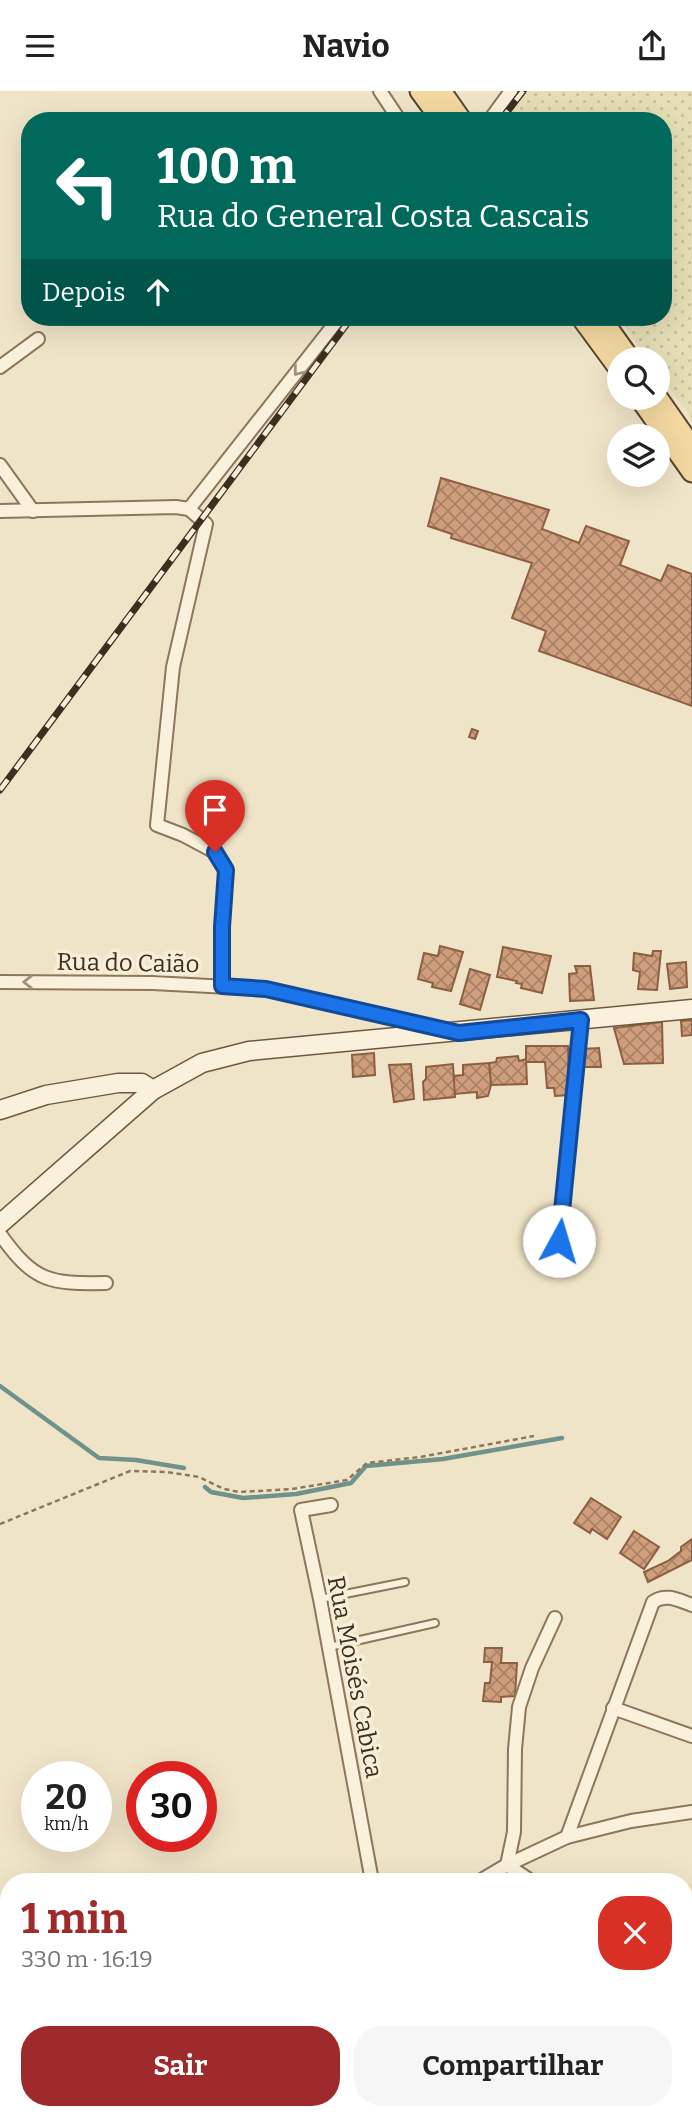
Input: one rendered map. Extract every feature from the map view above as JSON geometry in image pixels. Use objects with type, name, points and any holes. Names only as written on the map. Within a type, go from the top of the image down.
[{"type":"main road","points":[[420,91],[435,112]]},
{"type":"main road","points":[[441,91],[456,112]]},
{"type":"main road","points":[[588,326],[607,352]]},
{"type":"main road","points":[[606,326],[621,347]]},
{"type":"main road","points":[[648,410],[692,472]]},
{"type":"main road","points":[[666,410],[692,447]]},
{"type":"main road","points":[[0,1224],[153,1090],[202,1063],[249,1051],[692,1009]]},
{"type":"main road","points":[[0,1111],[46,1095],[118,1083],[142,1083],[153,1090]]},
{"type":"street","points":[[380,91],[394,112]]},
{"type":"street","points":[[496,112],[511,91]]},
{"type":"street","points":[[189,509],[333,326]]},
{"type":"street","points":[[0,367],[38,339]]},
{"type":"street","points":[[0,465],[33,510]]},
{"type":"street","points":[[0,512],[189,509],[206,524],[173,667],[157,825],[215,852],[226,870],[222,986]]},
{"type":"street","name":"Rua do Caião","points":[[0,982],[153,983],[266,989],[459,1033]]},
{"type":"street","points":[[559,1241],[581,1020]]},
{"type":"street","points":[[0,1234],[26,1267],[41,1277],[74,1284],[106,1283]]},
{"type":"street","name":"Rua Moisés Cabica","points":[[331,1505],[301,1510],[371,1873]]},
{"type":"street","points":[[567,1837],[653,1602],[667,1597],[692,1605]]},
{"type":"street","points":[[506,1865],[514,1832],[515,1749],[519,1707],[532,1668],[555,1618]]},
{"type":"street","points":[[613,1708],[692,1736]]},
{"type":"street","points":[[493,1873],[567,1837],[631,1821],[692,1812]]},
{"type":"street","points":[[506,1865],[518,1873]]},
{"type":"lane","points":[[320,1599],[405,1582]]},
{"type":"lane","points":[[329,1647],[435,1623]]},
{"type":"path","points":[[0,1524],[131,1471],[167,1472],[199,1477],[224,1489],[239,1492],[292,1489],[347,1480],[367,1463],[420,1457],[534,1436]]},
{"type":"shaded area","points":[[524,91],[692,91],[692,419],[670,389],[670,347],[639,347],[624,326],[672,326],[672,112],[508,112]]},
{"type":"building","points":[[441,478],[549,510],[542,529],[579,543],[586,526],[629,541],[620,565],[661,581],[668,565],[692,574],[692,706],[539,651],[546,631],[512,618],[532,563],[451,538],[452,534],[428,526]]},
{"type":"building","points":[[472,729],[478,731],[475,739],[469,737]]},
{"type":"building","points":[[440,946],[463,952],[451,991],[432,987],[433,983],[418,979],[424,953],[438,956]]},
{"type":"building","points":[[503,947],[551,956],[542,993],[521,988],[522,984],[516,983],[517,981],[497,977]]},
{"type":"building","points":[[653,951],[661,951],[657,990],[638,989],[640,972],[633,970],[634,953],[652,956]]},
{"type":"building","points":[[686,962],[687,987],[670,989],[667,964]]},
{"type":"building","points":[[575,966],[590,966],[594,1000],[570,1001],[569,974],[577,973]]},
{"type":"building","points":[[470,969],[490,975],[480,1010],[460,1004]]},
{"type":"building","points":[[692,1020],[692,1035],[682,1036],[681,1021]]},
{"type":"building","points":[[662,1022],[663,1063],[624,1064],[614,1028]]},
{"type":"building","points":[[526,1046],[568,1046],[569,1095],[555,1096],[554,1088],[547,1088],[545,1062],[526,1062]]},
{"type":"building","points":[[599,1048],[601,1067],[582,1067],[582,1049]]},
{"type":"building","points":[[374,1053],[375,1075],[353,1077],[352,1055]]},
{"type":"building","points":[[518,1056],[519,1061],[526,1059],[527,1084],[491,1085],[489,1063],[496,1062],[497,1058]]},
{"type":"building","points":[[489,1063],[491,1085],[488,1096],[477,1098],[477,1092],[454,1094],[453,1076],[463,1075],[463,1065]]},
{"type":"building","points":[[411,1064],[414,1099],[394,1102],[389,1065]]},
{"type":"building","points":[[453,1064],[455,1097],[424,1100],[426,1067]]},
{"type":"building","points":[[591,1498],[621,1517],[607,1539],[592,1529],[590,1533],[574,1523]]},
{"type":"building","points":[[634,1531],[659,1547],[644,1569],[620,1553]]},
{"type":"building","points":[[692,1539],[692,1560],[648,1582],[644,1572],[668,1561]]},
{"type":"building","points":[[485,1648],[502,1648],[501,1663],[517,1663],[515,1696],[501,1697],[501,1702],[483,1701],[485,1683],[490,1683],[492,1662],[484,1662]]},
{"type":"waterway","points":[[0,1386],[99,1458],[136,1460],[184,1468]]},
{"type":"waterway","points":[[205,1487],[211,1492],[243,1498],[296,1494],[351,1483],[366,1466],[443,1459],[562,1438]]},
{"type":"railway","points":[[507,112],[523,91]]},
{"type":"railway","points":[[0,790],[345,326]]},
{"type":"route","points":[[215,852],[226,870],[222,986],[266,989],[459,1033],[581,1020],[559,1241]]}]
